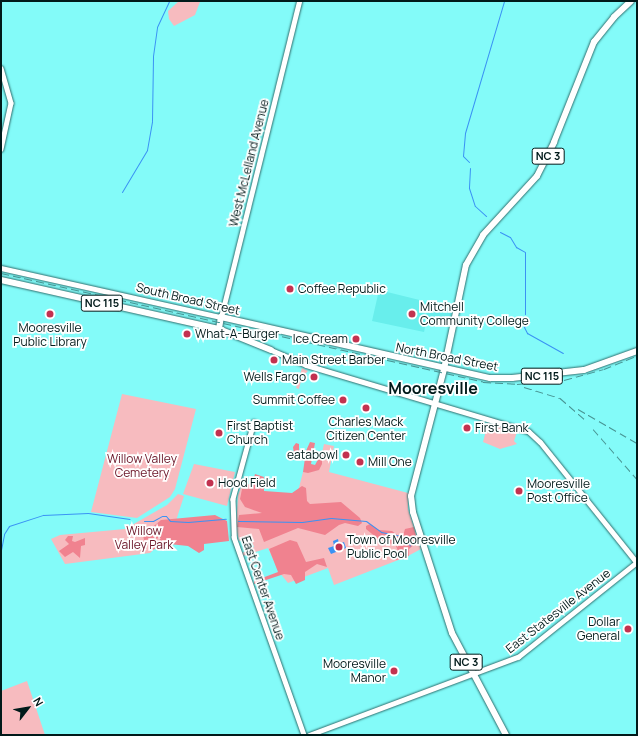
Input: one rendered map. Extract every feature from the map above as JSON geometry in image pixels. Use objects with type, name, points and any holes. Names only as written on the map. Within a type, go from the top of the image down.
[{"type":"main road","name":"NC 3","points":[[506,735],[473,676],[452,633],[411,504],[412,490],[444,369],[461,282],[474,249],[494,221],[537,176],[554,142],[594,42],[614,17],[631,1]]},
{"type":"main road","name":"NC 115","points":[[1,280],[219,329],[271,350]]},
{"type":"main road","name":"West McLelland Avenue","points":[[219,329],[221,317]]},
{"type":"main road","name":"South Broad Street","points":[[221,317],[276,330]]},
{"type":"main road","name":"North Broad Street","points":[[276,330],[444,369],[490,378],[550,375],[584,370],[637,351]]},
{"type":"main road","points":[[271,350],[306,365],[521,429],[535,436],[637,563]]},
{"type":"street","name":"West McLelland Avenue","points":[[221,317],[299,1]]},
{"type":"street","points":[[1,68],[11,103],[1,149]]},
{"type":"street","name":"South Broad Street","points":[[1,268],[221,317]]},
{"type":"street","name":"East Center Avenue","points":[[254,422],[233,499],[234,537],[304,735]]},
{"type":"street","name":"East Statesville Avenue","points":[[309,735],[473,676],[518,657],[637,563]]},
{"type":"shaded area","name":"Mitchell Community College","points":[[379,290],[452,308],[450,324],[427,319],[424,332],[372,321]]},
{"type":"shaded area","name":"Town of Mooresville Public Pool","points":[[338,539],[339,544],[344,542],[346,548],[331,554],[328,548],[334,546],[333,541]]},
{"type":"green space","points":[[179,1],[200,2],[195,15],[174,26],[169,19],[168,11]]},
{"type":"green space","points":[[302,368],[308,371],[302,377],[299,389],[296,388]]},
{"type":"green space","name":"Willow Valley Cemetery","points":[[122,394],[196,409],[175,489],[170,497],[137,518],[91,512]]},
{"type":"green space","points":[[488,423],[517,432],[514,441],[517,444],[500,449],[483,442]]},
{"type":"green space","points":[[310,442],[315,443],[311,464],[315,465],[322,452],[322,464],[319,470],[308,473],[303,472],[305,458],[294,454],[293,447],[296,443],[299,444],[299,450],[305,453]]},
{"type":"green space","points":[[324,444],[334,446],[329,472],[408,493],[408,509],[421,549],[406,557],[334,585],[328,568],[288,583],[279,572],[268,548],[243,556],[242,553],[254,547],[250,538],[239,541],[236,527],[238,495],[241,487],[296,499],[303,472],[318,470]]},
{"type":"green space","name":"Hood Field","points":[[194,464],[235,472],[227,506],[183,494]]},
{"type":"green space","points":[[255,474],[264,477],[264,491],[292,493],[302,486],[306,488],[307,501],[310,504],[341,502],[360,518],[362,523],[358,526],[345,523],[339,525],[325,535],[298,528],[264,542],[259,529],[237,527],[239,515],[262,513],[245,507],[240,499],[242,489],[253,481]]},
{"type":"green space","name":"Willow Valley Park","points":[[178,494],[184,496],[172,533],[150,553],[65,564],[51,539],[60,535],[125,529],[167,505]]},
{"type":"green space","points":[[215,515],[227,521],[229,541],[204,544],[204,550],[199,553],[188,546],[169,544],[149,551],[161,538],[144,540],[143,535],[161,520]]},
{"type":"green space","points":[[370,524],[379,530],[392,531],[402,539],[405,529],[414,527],[417,542],[409,549],[409,556],[396,560],[395,557],[398,551],[396,546],[377,538],[366,529],[366,526]]},
{"type":"green space","points":[[68,536],[73,536],[72,541],[75,542],[85,538],[85,545],[81,546],[80,558],[73,552],[65,557],[59,551],[69,544],[65,540]]},
{"type":"green space","points":[[290,540],[297,542],[306,562],[324,558],[327,567],[317,564],[305,572],[305,580],[296,584],[291,575],[284,574],[254,584],[254,581],[278,572],[269,549]]},
{"type":"green space","points":[[27,681],[45,735],[1,735],[1,691]]},
{"type":"waterway","points":[[122,192],[147,150],[152,121],[153,56],[157,27],[169,1]]},
{"type":"waterway","points":[[469,162],[463,156],[465,133],[504,1]]},
{"type":"waterway","points":[[470,168],[469,188],[475,206],[486,216]]},
{"type":"waterway","points":[[500,232],[510,237],[516,247],[525,252],[525,314]]},
{"type":"waterway","points":[[527,322],[524,327],[527,333],[563,353]]},
{"type":"waterway","points":[[1,550],[4,534],[9,526],[43,515],[88,513],[130,519]]},
{"type":"waterway","points":[[144,521],[153,521],[162,516],[166,516],[170,521],[188,522],[226,519]]},
{"type":"waterway","points":[[238,521],[302,522],[331,518],[366,521],[381,532],[407,537],[410,546]]},
{"type":"railway","points":[[1,273],[483,382],[517,384],[564,380],[604,369],[637,356]]},
{"type":"railway","points":[[524,387],[560,398],[586,421]]},
{"type":"railway","points":[[578,409],[637,443]]},
{"type":"railway","points":[[593,429],[637,479]]},
{"type":"place","name":"Coffee Republic","points":[[290,289]]},
{"type":"place","name":"Mooresville Public Library","points":[[50,314]]},
{"type":"place","name":"Mitchell Community College","points":[[412,314]]},
{"type":"place","name":"What-A-Burger","points":[[187,334]]},
{"type":"place","name":"Ice Cream","points":[[356,339]]},
{"type":"place","name":"Main Street Barber","points":[[274,360]]},
{"type":"place","name":"Wells Fargo","points":[[314,377]]},
{"type":"place","name":"Summit Coffee","points":[[343,400]]},
{"type":"place","name":"Charles Mack Citizen Center","points":[[366,408]]},
{"type":"place","name":"First Bank","points":[[467,428]]},
{"type":"place","name":"First Baptist Church","points":[[219,433]]},
{"type":"place","name":"eatabowl","points":[[346,455]]},
{"type":"place","name":"Mill One","points":[[360,462]]},
{"type":"place","name":"Hood Field","points":[[210,483]]},
{"type":"place","name":"Mooresville Post Office","points":[[519,491]]},
{"type":"place","name":"Town of Mooresville Public Pool","points":[[339,547]]},
{"type":"place","name":"Dollar General","points":[[628,629]]},
{"type":"place","name":"Mooresville Manor","points":[[394,671]]},
{"type":"district","name":"Mooresville","points":[[433,388]]}]
